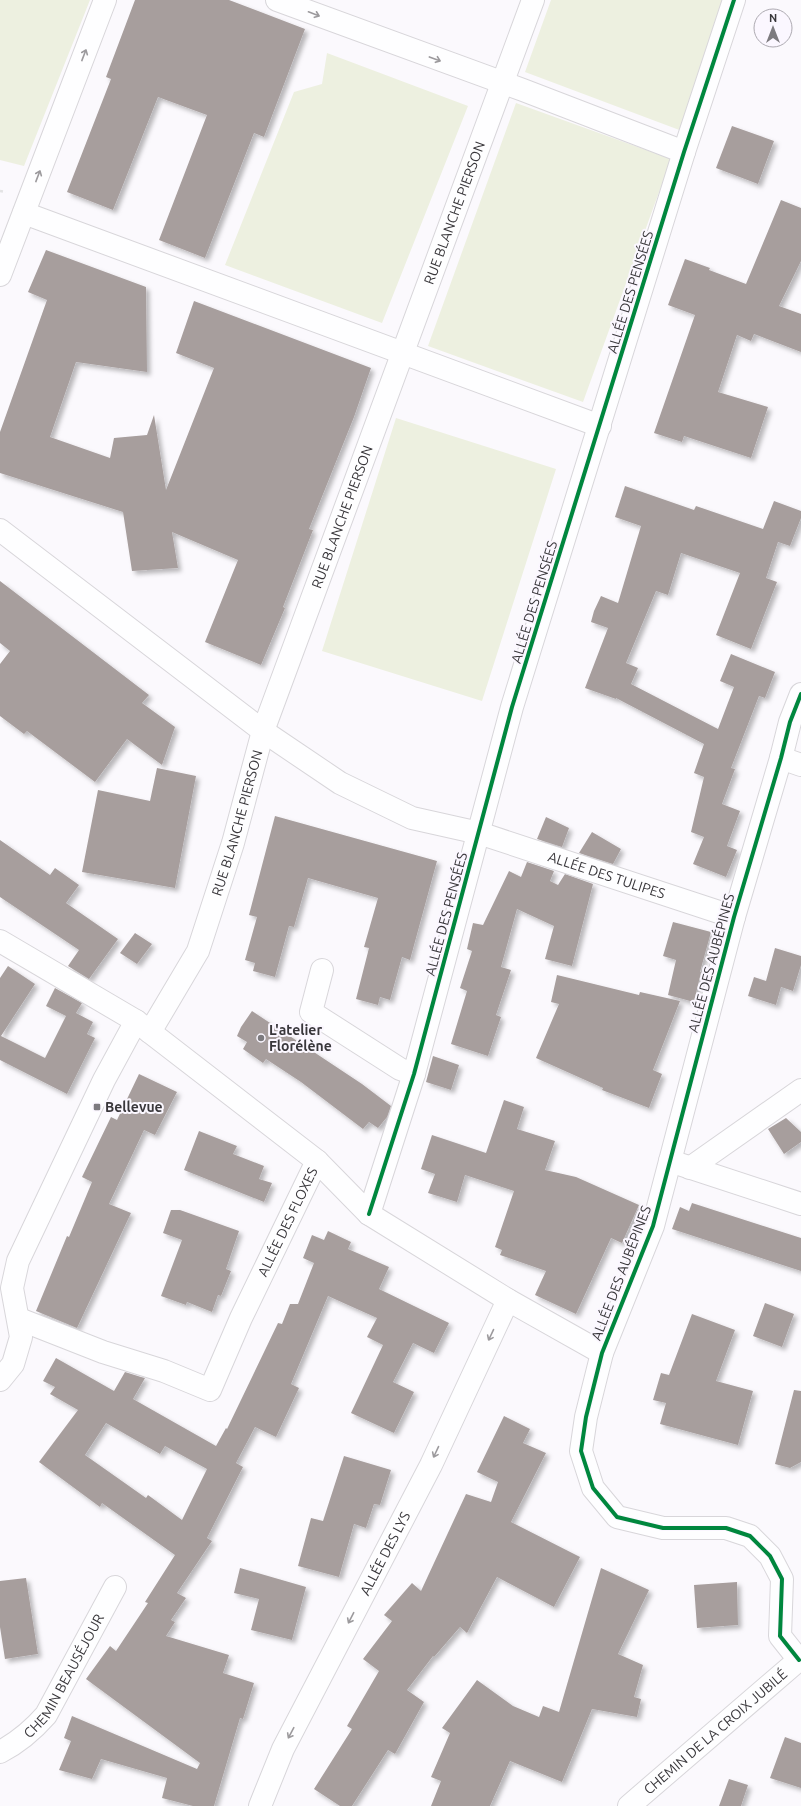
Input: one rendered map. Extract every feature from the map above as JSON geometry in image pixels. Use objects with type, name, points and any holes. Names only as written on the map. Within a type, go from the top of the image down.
[{"type":"street","points":[[0,276],[105,0]]},
{"type":"street","points":[[277,0],[684,152]]},
{"type":"street","name":"RUE BLANCHE PIERSON","points":[[6,1284],[104,1080],[143,1026],[175,1003],[198,950],[233,843],[263,732],[533,0]]},
{"type":"street","name":"ALLÉE DES PENSÉES","points":[[369,1214],[414,1074],[512,707],[684,152],[734,0]]},
{"type":"street","points":[[24,213],[600,426]]},
{"type":"street","name":"ALLÉE DES TULIPES","points":[[0,530],[263,732],[340,783],[412,818],[479,834],[734,917]]},
{"type":"street","name":"ALLÉE DES AUBÉPINES","points":[[800,1659],[780,1636],[782,1580],[770,1556],[750,1536],[726,1528],[663,1528],[617,1517],[593,1488],[581,1451],[586,1416],[602,1353],[654,1226],[734,917],[791,762],[790,722],[801,694]]},
{"type":"street","points":[[0,941],[143,1026],[317,1162]]},
{"type":"street","points":[[322,970],[311,1012],[400,1069],[414,1074]]},
{"type":"street","points":[[690,1168],[801,1090]]},
{"type":"street","name":"ALLÉE DES FLOXES","points":[[19,1319],[96,1350],[164,1371],[210,1390],[238,1323],[317,1162],[369,1214],[508,1300],[602,1353]]},
{"type":"street","points":[[670,1162],[801,1204]]},
{"type":"street","points":[[0,1380],[13,1364],[21,1337],[19,1319],[6,1284]]},
{"type":"street","name":"ALLÉE DES LYS","points":[[260,1806],[283,1749],[431,1465],[508,1300]]},
{"type":"street","name":"CHEMIN BEAUSÉJOUR","points":[[0,1752],[17,1743],[35,1728],[46,1715],[115,1587]]},
{"type":"street","name":"CHEMIN DE LA CROIX JUBILÉ","points":[[629,1806],[800,1659]]},
{"type":"green space","points":[[0,0],[90,0],[24,166],[0,160]]},
{"type":"green space","points":[[551,0],[723,0],[682,131],[525,72]]},
{"type":"green space","points":[[327,53],[468,106],[382,323],[225,265],[294,92],[322,84]]},
{"type":"green space","points":[[516,103],[671,159],[583,402],[428,346]]},
{"type":"green space","points":[[396,418],[556,469],[482,701],[322,651]]},
{"type":"building","points":[[135,0],[229,0],[305,29],[264,137],[254,133],[205,258],[159,240],[207,115],[158,97],[113,210],[67,192],[111,79],[106,77]]},
{"type":"building","points":[[732,126],[774,141],[758,184],[716,168]]},
{"type":"building","points":[[781,200],[801,208],[801,261],[779,306],[801,314],[801,352],[754,334],[751,341],[737,335],[718,392],[768,407],[751,458],[684,436],[682,442],[654,433],[695,315],[668,305],[685,259],[746,284]]},
{"type":"building","points":[[46,250],[146,287],[147,372],[76,362],[50,437],[110,458],[114,438],[147,435],[154,415],[166,490],[214,368],[176,353],[194,301],[371,368],[354,417],[309,529],[313,530],[283,607],[285,608],[261,665],[205,642],[238,560],[172,532],[178,568],[132,571],[123,512],[0,473],[0,432],[47,300],[28,292]]},
{"type":"building","points":[[625,486],[694,510],[696,506],[763,529],[774,501],[801,511],[801,518],[790,546],[778,542],[766,578],[777,582],[751,649],[716,635],[740,573],[681,553],[668,595],[656,591],[626,663],[638,668],[631,684],[718,729],[734,687],[720,681],[731,654],[775,672],[765,698],[759,696],[731,768],[735,769],[722,804],[740,811],[727,846],[737,850],[726,877],[693,864],[704,837],[691,832],[704,777],[694,773],[704,744],[616,698],[585,688],[608,628],[591,622],[594,611],[601,596],[618,603],[641,526],[615,517]]},
{"type":"building","points":[[0,581],[149,695],[142,703],[175,727],[162,765],[127,739],[95,782],[27,731],[24,734],[0,716],[0,664],[10,651],[0,643]]},
{"type":"building","points":[[157,768],[196,776],[175,888],[82,872],[98,790],[150,801]]},
{"type":"building","points":[[275,816],[437,861],[410,960],[402,957],[390,1000],[380,997],[378,1005],[356,999],[369,948],[364,947],[378,898],[308,878],[294,927],[289,926],[275,977],[253,971],[255,963],[245,960],[257,917],[249,915]]},
{"type":"building","points":[[546,817],[569,828],[562,847],[537,839]]},
{"type":"building","points":[[592,832],[621,849],[613,864],[579,853]]},
{"type":"building","points":[[0,840],[50,875],[55,868],[79,885],[66,903],[118,939],[89,979],[68,966],[79,950],[0,897]]},
{"type":"building","points":[[527,862],[554,871],[550,881],[558,885],[565,874],[593,884],[572,966],[545,959],[554,926],[517,909],[501,967],[511,970],[496,1015],[501,1017],[488,1056],[451,1044],[467,991],[460,988],[472,951],[467,949],[473,923],[483,925],[509,871],[521,877]]},
{"type":"building","points":[[673,922],[711,932],[700,972],[694,1002],[668,995],[676,960],[663,956]]},
{"type":"building","points":[[135,933],[152,944],[137,964],[120,953]]},
{"type":"building","points":[[775,948],[801,956],[801,965],[793,991],[781,987],[776,1005],[748,996],[754,977],[766,981]]},
{"type":"building","points":[[8,966],[35,984],[1,1036],[45,1058],[66,1016],[46,1006],[55,988],[82,1003],[76,1013],[93,1022],[87,1034],[95,1038],[67,1094],[0,1060],[0,978]]},
{"type":"building","points":[[557,975],[639,995],[640,992],[680,1001],[653,1070],[662,1074],[649,1108],[602,1090],[603,1088],[536,1058],[559,1004],[551,1002]]},
{"type":"building","points":[[252,1011],[362,1084],[391,1106],[387,1117],[378,1128],[369,1122],[363,1129],[301,1082],[266,1059],[263,1063],[243,1049],[247,1042],[237,1036],[241,1027]]},
{"type":"building","points":[[433,1056],[459,1065],[451,1090],[426,1082]]},
{"type":"building","points":[[139,1074],[177,1092],[155,1135],[144,1130],[109,1204],[131,1213],[77,1328],[36,1311],[67,1236],[69,1237],[92,1182],[82,1177],[111,1117],[117,1120]]},
{"type":"building","points":[[504,1100],[524,1107],[517,1129],[555,1141],[545,1170],[576,1177],[639,1205],[622,1243],[611,1238],[576,1314],[535,1295],[546,1271],[500,1255],[502,1250],[495,1247],[514,1191],[465,1175],[457,1202],[428,1193],[435,1174],[421,1169],[432,1135],[486,1153]]},
{"type":"building","points":[[786,1118],[801,1132],[801,1142],[784,1154],[768,1129]]},
{"type":"building","points":[[199,1131],[237,1146],[233,1154],[264,1166],[259,1179],[272,1183],[264,1202],[184,1170]]},
{"type":"building","points":[[692,1203],[801,1238],[801,1271],[672,1229],[680,1207],[689,1211]]},
{"type":"building","points":[[171,1210],[180,1210],[239,1231],[226,1269],[231,1271],[221,1296],[218,1295],[212,1312],[187,1302],[186,1305],[161,1296],[182,1240],[163,1233]]},
{"type":"building","points":[[328,1231],[351,1242],[348,1249],[389,1267],[379,1289],[449,1323],[434,1353],[413,1343],[393,1382],[414,1392],[394,1433],[351,1413],[383,1345],[367,1337],[377,1318],[328,1296],[291,1384],[299,1388],[276,1437],[255,1427],[236,1463],[243,1467],[207,1538],[212,1541],[177,1593],[186,1598],[171,1620],[175,1622],[166,1636],[229,1655],[223,1673],[254,1683],[243,1719],[240,1718],[214,1806],[193,1806],[162,1798],[167,1778],[101,1759],[92,1779],[59,1770],[71,1741],[64,1738],[72,1716],[197,1769],[200,1763],[86,1679],[110,1646],[116,1651],[148,1603],[145,1602],[175,1555],[102,1503],[100,1507],[39,1462],[78,1410],[50,1394],[55,1387],[43,1381],[56,1358],[114,1391],[125,1372],[145,1378],[133,1399],[216,1446],[226,1428],[227,1429],[278,1323],[282,1324],[290,1304],[298,1304],[314,1263],[303,1258],[312,1235],[324,1240]],"holes":[[[106,1423],[160,1454],[165,1446],[207,1469],[182,1520],[148,1495],[146,1498],[85,1455]]]},
{"type":"building","points":[[765,1303],[794,1314],[782,1347],[753,1336]]},
{"type":"building","points":[[692,1314],[735,1330],[716,1381],[753,1391],[738,1445],[660,1424],[666,1403],[653,1400],[661,1373],[669,1375]]},
{"type":"building","points":[[794,1390],[801,1391],[801,1462],[790,1468],[775,1464]]},
{"type":"building","points":[[504,1416],[530,1429],[523,1443],[546,1453],[511,1522],[580,1557],[554,1607],[497,1577],[467,1633],[460,1627],[434,1657],[433,1656],[407,1690],[424,1702],[395,1754],[388,1750],[352,1806],[340,1806],[314,1789],[352,1729],[347,1726],[379,1671],[363,1659],[392,1621],[384,1615],[412,1583],[421,1591],[466,1494],[491,1502],[498,1482],[477,1472]]},
{"type":"building","points":[[344,1456],[391,1470],[380,1505],[374,1504],[366,1528],[354,1524],[339,1577],[298,1566],[311,1518],[323,1521]]},
{"type":"building","points":[[240,1568],[306,1587],[292,1640],[251,1630],[259,1599],[234,1593]]},
{"type":"building","points":[[601,1568],[649,1590],[618,1654],[643,1665],[634,1697],[641,1699],[637,1717],[592,1709],[562,1782],[510,1761],[490,1806],[431,1806],[441,1781],[431,1777],[450,1733],[442,1728],[477,1680],[513,1706],[539,1717],[543,1706],[559,1712]]},
{"type":"building","points":[[26,1578],[38,1654],[5,1659],[0,1627],[0,1581]]},
{"type":"building","points":[[737,1582],[738,1625],[697,1628],[694,1585]]},
{"type":"building","points":[[785,1737],[801,1743],[801,1788],[770,1778]]},
{"type":"building","points":[[729,1779],[748,1785],[741,1806],[719,1806]]},
{"type":"cycle path","points":[[369,1214],[414,1074],[512,707],[684,152],[734,0]]},
{"type":"cycle path","points":[[799,1660],[780,1636],[782,1579],[770,1556],[750,1536],[726,1528],[663,1528],[617,1517],[593,1488],[581,1451],[586,1417],[602,1353],[653,1226],[734,917],[781,758],[790,722],[801,694]]},
{"type":"place","name":"L'atelier Florélène","points":[[261,1038]]},
{"type":"place","name":"Bellevue","points":[[97,1107]]}]
